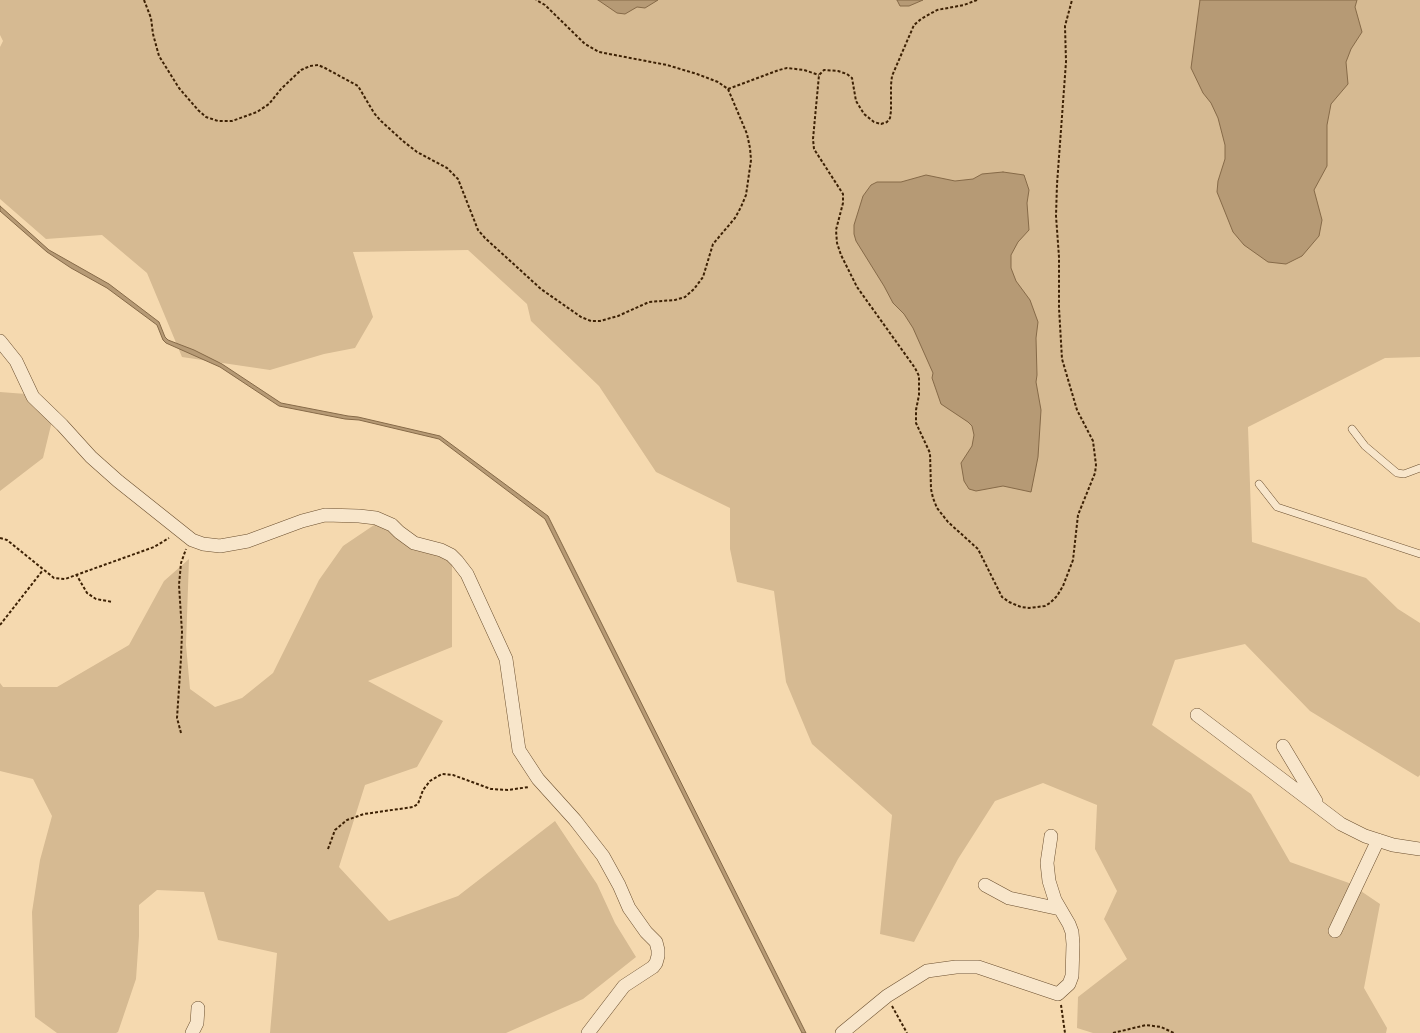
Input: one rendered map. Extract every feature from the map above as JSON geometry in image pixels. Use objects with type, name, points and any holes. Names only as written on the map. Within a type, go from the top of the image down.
[{"type":"street","points":[[0,342],[16,361],[34,397],[91,457],[118,481],[190,539],[203,544],[220,546],[248,541],[288,526],[325,515],[376,518],[392,525],[414,543],[441,550],[451,555],[468,574],[506,659],[519,750],[543,785],[575,820],[603,856],[619,885],[629,908],[646,932],[656,942],[658,950],[656,963],[653,967],[624,986],[588,1033]]},
{"type":"street","points":[[1197,715],[1321,808],[1340,824],[1365,836],[1393,845],[1420,849]]},
{"type":"street","points":[[1283,746],[1321,808]]},
{"type":"street","points":[[842,1033],[887,996],[927,972],[956,967],[978,967],[1058,994],[1068,984],[1072,976],[1072,932],[1055,900],[1049,881],[1047,863],[1051,836]]},
{"type":"street","points":[[1335,931],[1378,840]]},
{"type":"street","points":[[985,885],[1010,898],[1060,909]]},
{"type":"street","points":[[192,1033],[197,1023],[198,1008]]},
{"type":"lane","points":[[1352,429],[1365,446],[1397,473],[1404,474],[1420,468]]},
{"type":"lane","points":[[1259,484],[1277,507],[1420,554]]},
{"type":"path","points":[[144,0],[151,18],[153,34],[159,56],[179,88],[206,117],[218,121],[232,121],[257,112],[269,104],[281,89],[301,70],[310,66],[318,65],[358,86],[378,117],[403,142],[417,152],[448,168],[458,179],[478,230],[485,238],[541,289],[581,317],[591,321],[600,321],[618,316],[649,302],[675,300],[685,296],[694,289],[702,277],[713,244],[735,218],[746,195],[749,179],[750,148],[747,134],[728,89],[718,82],[667,65],[599,52],[585,44],[545,5],[536,0]]},
{"type":"path","points":[[977,0],[964,5],[937,10],[921,19],[914,25],[892,76],[891,111],[890,118],[887,122],[881,124],[874,122],[864,114],[856,101],[852,78],[847,74],[838,71],[824,70],[818,75],[813,139],[814,149],[843,194],[843,203],[836,230],[837,243],[844,261],[857,287],[916,368],[919,376],[916,423],[930,453],[932,498],[937,508],[948,522],[978,549],[1002,597],[1021,607],[1029,608],[1045,606],[1057,596],[1063,586],[1073,560],[1078,515],[1095,473],[1096,464],[1093,442],[1078,410],[1062,359],[1060,335],[1059,257],[1056,216],[1066,62],[1065,26],[1072,0]]},
{"type":"path","points":[[728,89],[787,68],[804,70],[818,75]]},
{"type":"path","points":[[0,538],[7,540],[54,578],[65,579],[154,547],[170,538],[176,528]]},
{"type":"path","points":[[181,733],[177,718],[182,638],[179,585],[181,563],[190,539]]},
{"type":"path","points":[[0,625],[43,570]]},
{"type":"path","points":[[76,574],[87,592],[96,598],[113,602]]},
{"type":"path","points":[[328,849],[335,830],[347,820],[364,814],[413,807],[418,804],[423,790],[430,781],[442,774],[454,775],[491,789],[508,790],[543,785]]},
{"type":"path","points":[[1058,994],[1063,1012],[1065,1033]]},
{"type":"path","points":[[887,996],[907,1033]]},
{"type":"path","points":[[1113,1033],[1146,1025],[1161,1027],[1174,1033]]},
{"type":"shaded area","points":[[0,0],[1420,0],[1420,357],[1385,358],[1248,427],[1252,542],[1366,578],[1398,609],[1420,623],[1420,775],[1418,777],[1310,711],[1245,644],[1175,660],[1152,725],[1251,794],[1290,862],[1349,883],[1380,904],[1364,988],[1387,1028],[1386,1033],[1093,1033],[1077,1028],[1078,997],[1127,959],[1104,919],[1117,891],[1095,849],[1097,805],[1043,783],[995,801],[958,859],[914,942],[880,934],[892,815],[812,744],[786,682],[774,591],[737,582],[730,549],[730,508],[656,472],[599,386],[531,321],[527,304],[468,250],[353,252],[373,317],[355,348],[324,354],[270,370],[182,357],[147,273],[102,235],[46,239],[0,199],[0,47],[3,41],[0,35]]},
{"type":"shaded area","points":[[598,0],[658,0],[645,8],[637,7],[625,14],[617,13]]},
{"type":"shaded area","points":[[897,0],[923,0],[909,6],[900,6]]},
{"type":"shaded area","points":[[1200,0],[1357,0],[1355,7],[1362,32],[1351,49],[1346,62],[1348,84],[1331,104],[1327,125],[1327,166],[1314,190],[1322,220],[1319,236],[1302,256],[1286,264],[1268,262],[1244,245],[1233,232],[1217,192],[1218,181],[1225,159],[1225,145],[1218,118],[1211,103],[1203,93],[1191,68]]},
{"type":"shaded area","points":[[1003,172],[1024,175],[1029,190],[1027,203],[1029,230],[1018,242],[1011,255],[1011,268],[1016,281],[1030,300],[1038,322],[1036,338],[1036,382],[1041,410],[1038,457],[1031,492],[1003,486],[976,491],[969,489],[964,481],[961,463],[972,446],[974,435],[972,426],[941,404],[932,378],[933,373],[913,328],[904,314],[893,303],[856,241],[854,234],[854,225],[863,196],[871,185],[877,182],[901,182],[926,175],[955,181],[973,179],[982,174]]},
{"type":"shaded area","points":[[0,206],[49,250],[109,284],[159,322],[165,337],[168,340],[194,350],[222,364],[281,403],[358,417],[440,436],[548,516],[806,1033],[802,1033],[545,519],[439,439],[359,420],[345,419],[279,406],[220,367],[166,343],[163,340],[157,325],[107,288],[71,268],[47,252],[0,211]]},
{"type":"shaded area","points":[[0,392],[26,394],[52,421],[43,458],[0,491]]},
{"type":"shaded area","points":[[380,521],[414,536],[452,563],[452,647],[368,681],[443,721],[417,767],[365,785],[339,867],[389,921],[458,896],[555,821],[597,884],[615,923],[636,957],[583,999],[506,1033],[270,1033],[277,953],[218,940],[204,892],[157,890],[139,905],[139,936],[136,979],[118,1032],[57,1033],[35,1017],[32,912],[40,860],[52,816],[33,779],[0,771],[0,683],[3,687],[57,687],[129,645],[164,581],[189,559],[186,645],[190,689],[215,707],[242,698],[273,673],[319,580],[343,546]]}]
